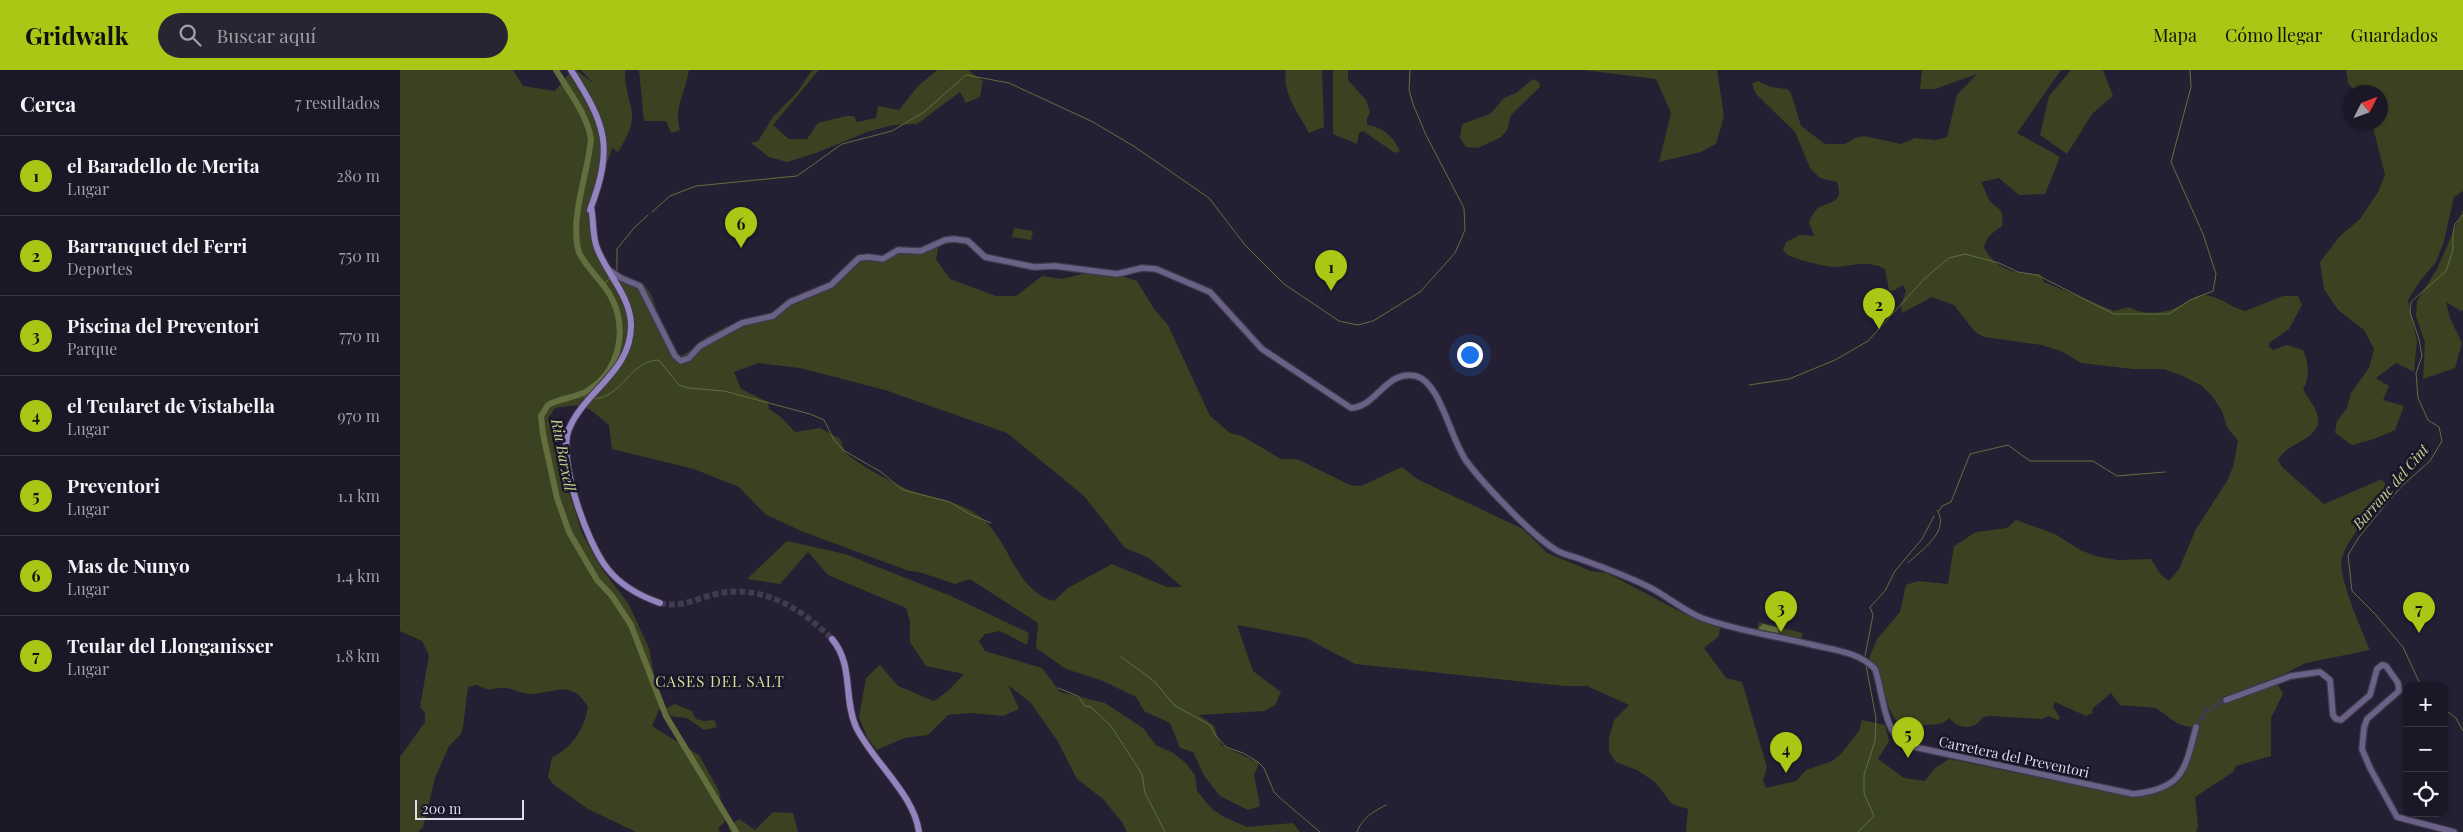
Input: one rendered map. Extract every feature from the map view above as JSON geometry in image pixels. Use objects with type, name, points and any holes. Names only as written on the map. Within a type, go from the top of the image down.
[{"type":"main road","points":[[571,70],[595,108],[603,135],[603,161],[589,219],[592,241],[620,299],[630,330]]},
{"type":"main road","points":[[606,270],[620,284],[628,307],[630,330],[625,353],[617,368],[572,424],[566,440],[566,458],[585,524],[603,562],[614,575],[633,590],[660,603]]},
{"type":"main road","points":[[832,640],[844,661],[850,706],[858,729],[872,754],[913,810],[920,832]]},
{"type":"street","name":"Carretera del Preventori","points":[[620,284],[629,281],[640,286],[675,356],[681,361],[689,358],[700,346],[742,323],[773,316],[790,302],[831,285],[859,258],[869,257],[883,260],[898,250],[922,251],[945,240],[962,240],[972,244],[985,257],[1034,267],[1055,266],[1117,274],[1142,268],[1156,269],[1210,292],[1262,349],[1351,408],[1359,408],[1367,403],[1396,378],[1410,375],[1427,382],[1440,403],[1447,425],[1466,461],[1534,533],[1562,553],[1600,566],[1647,586],[1682,608],[1704,618],[1841,651],[1868,662],[1875,669],[1892,729],[1898,739],[1905,745],[2133,794],[2167,784],[2180,776],[2186,764],[2196,727]]},
{"type":"street","points":[[620,284],[620,299]]},
{"type":"street","points":[[2226,700],[2291,676],[2320,672],[2330,680],[2334,717],[2341,720],[2370,695],[2377,670],[2382,665],[2386,666],[2398,683],[2399,691],[2368,718],[2363,735],[2363,755],[2399,818],[2454,832]]},
{"type":"shaded area","points":[[400,70],[513,70],[523,86],[555,91],[572,70],[576,70],[594,84],[581,70],[625,70],[632,118],[626,138],[618,152],[612,148],[602,177],[594,209],[593,225],[595,240],[600,254],[614,271],[640,282],[649,291],[661,324],[680,356],[702,340],[725,328],[750,318],[767,316],[838,277],[851,260],[866,254],[880,257],[906,247],[919,249],[940,240],[936,259],[950,279],[996,296],[1016,296],[1042,276],[1062,279],[1101,269],[1137,281],[1154,309],[1168,325],[1210,416],[1230,433],[1242,436],[1281,459],[1297,459],[1350,485],[1361,486],[1402,467],[1417,479],[1523,529],[1547,553],[1591,571],[1607,573],[1685,614],[1720,628],[1719,636],[1704,648],[1726,678],[1742,682],[1767,767],[1763,781],[1766,788],[1796,781],[1806,770],[1832,761],[1841,754],[1859,731],[1862,720],[1885,725],[1889,741],[1878,759],[1904,778],[1925,781],[1935,768],[1949,759],[2127,796],[2150,794],[2173,785],[2187,770],[2198,729],[2178,724],[2156,708],[2120,705],[2111,693],[2092,709],[2093,713],[2086,716],[2055,702],[2053,707],[2060,718],[2058,720],[2048,716],[2042,719],[1991,716],[1983,717],[1976,724],[1967,727],[1957,725],[1949,718],[1947,721],[1938,724],[1905,727],[1899,724],[1889,709],[1869,658],[1877,639],[1900,612],[1906,585],[1918,581],[1948,584],[1954,546],[1976,532],[2007,528],[2016,520],[2055,534],[2080,550],[2096,556],[2117,560],[2151,559],[2161,575],[2169,581],[2179,569],[2196,529],[2227,481],[2233,467],[2238,441],[2227,427],[2222,411],[2212,396],[2202,386],[2185,377],[2164,369],[2133,369],[2081,363],[2063,352],[2042,345],[1984,337],[1975,332],[1954,305],[1932,297],[1902,313],[1901,305],[1906,291],[1903,285],[1893,291],[1889,290],[1885,269],[1867,264],[1830,267],[1786,254],[1783,249],[1786,242],[1800,235],[1814,236],[1809,222],[1818,208],[1837,198],[1839,189],[1837,182],[1820,178],[1810,168],[1795,132],[1756,94],[1752,84],[1758,81],[1771,87],[1787,89],[1791,93],[1801,126],[1825,144],[1845,144],[1855,138],[1864,136],[1901,144],[1915,138],[1936,140],[1947,137],[1957,95],[1977,74],[1935,89],[1920,89],[1922,70],[2061,70],[2017,133],[2060,157],[2045,194],[2019,195],[1999,178],[1981,182],[1988,198],[2001,211],[2003,219],[2002,226],[1985,243],[1984,247],[1988,255],[2007,269],[2015,272],[2040,274],[2044,282],[2114,311],[2129,307],[2142,312],[2163,312],[2184,304],[2194,297],[2207,295],[2245,311],[2283,296],[2298,296],[2302,305],[2289,329],[2269,343],[2269,347],[2273,350],[2287,345],[2303,350],[2308,370],[2307,380],[2303,389],[2316,410],[2318,422],[2316,429],[2311,435],[2289,448],[2278,460],[2282,467],[2324,504],[2382,479],[2390,492],[2356,531],[2342,558],[2343,577],[2356,617],[2370,650],[2306,663],[2280,676],[2223,697],[2225,702],[2277,683],[2283,694],[2271,718],[2271,756],[2236,766],[2233,772],[2195,797],[2198,827],[2196,832],[1686,832],[1688,809],[1672,804],[1655,782],[1637,770],[1616,762],[1609,752],[1609,738],[1614,720],[1629,705],[1587,686],[1564,686],[1355,664],[1306,638],[1237,625],[1253,671],[1281,692],[1275,705],[1264,711],[1199,715],[1214,726],[1221,745],[1259,763],[1254,775],[1260,806],[1248,810],[1220,796],[1205,777],[1193,752],[1180,748],[1170,723],[1144,711],[1136,697],[1103,681],[1066,669],[1036,648],[1038,623],[970,579],[955,584],[919,572],[909,571],[801,531],[765,514],[739,487],[694,469],[612,449],[609,425],[595,413],[579,406],[555,408],[549,417],[553,442],[582,533],[602,569],[628,603],[649,648],[660,708],[652,726],[699,755],[719,791],[725,822],[718,828],[720,832],[636,832],[588,809],[553,784],[548,777],[552,757],[559,754],[571,743],[584,722],[588,707],[582,699],[575,692],[568,690],[526,694],[508,688],[490,690],[476,685],[468,687],[461,734],[449,746],[435,778],[423,827],[418,832],[400,832],[400,757],[425,722],[425,713],[420,707],[429,655],[422,641],[400,631]],"holes":[[[758,363],[800,368],[885,390],[1007,433],[1084,496],[1125,548],[1149,558],[1182,587],[1167,587],[1112,564],[1068,588],[1054,601],[1041,596],[1022,577],[992,529],[975,513],[959,505],[906,489],[888,480],[851,457],[846,453],[840,439],[820,428],[795,432],[781,417],[769,409],[768,402],[741,389],[734,372]]]},
{"type":"shaded area","points":[[639,70],[689,70],[679,107],[678,122],[680,130],[671,133],[666,121],[644,121]]},
{"type":"shaded area","points":[[812,70],[819,70],[773,125],[789,139],[807,139],[818,123],[846,116],[854,116],[857,122],[876,118],[878,106],[899,110],[918,86],[937,70],[968,70],[983,81],[980,97],[966,103],[960,92],[917,124],[893,125],[867,132],[816,153],[787,162],[769,157],[751,143],[758,141],[773,117],[798,91]]},
{"type":"shaded area","points":[[1286,70],[1322,70],[1324,127],[1309,133],[1296,111],[1286,87]]},
{"type":"shaded area","points":[[1333,70],[1348,70],[1348,80],[1366,100],[1370,112],[1367,125],[1383,130],[1394,141],[1400,151],[1395,153],[1363,131],[1359,133],[1357,144],[1333,134]]},
{"type":"shaded area","points":[[1583,70],[1717,70],[1724,116],[1716,144],[1701,152],[1659,162],[1671,113],[1656,79]]},
{"type":"shaded area","points":[[2071,70],[2103,70],[2113,96],[2092,114],[2067,154],[2040,135],[2049,96]]},
{"type":"shaded area","points":[[2346,70],[2463,70],[2463,191],[2454,197],[2444,241],[2436,262],[2420,281],[2408,300],[2417,341],[2414,372],[2396,363],[2376,378],[2389,386],[2383,400],[2404,406],[2395,430],[2374,439],[2352,445],[2335,433],[2337,421],[2347,408],[2351,393],[2369,368],[2374,349],[2364,330],[2338,310],[2324,289],[2320,262],[2340,236],[2360,219],[2378,192],[2385,175],[2374,130],[2388,130],[2388,85],[2350,85]]},
{"type":"shaded area","points":[[1533,79],[1539,82],[1540,87],[1511,115],[1507,130],[1501,137],[1478,148],[1466,147],[1460,138],[1462,124],[1490,114],[1504,98],[1516,93]]},
{"type":"shaded area","points":[[2463,210],[2463,310],[2461,311],[2446,302],[2450,318],[2462,343],[2455,368],[2423,379],[2425,343],[2416,316],[2417,301],[2437,269]]},
{"type":"shaded area","points":[[1014,228],[1033,231],[1031,240],[1012,237]]},
{"type":"shaded area","points":[[787,541],[845,554],[951,596],[1029,633],[1027,645],[1000,631],[985,634],[979,641],[985,651],[1042,668],[1060,692],[1105,703],[1143,728],[1156,745],[1173,753],[1186,763],[1195,775],[1197,791],[1211,808],[1224,817],[1247,827],[1293,823],[1300,832],[1127,832],[1122,822],[1103,799],[1077,779],[1057,740],[1030,702],[1008,685],[1019,709],[1003,716],[971,713],[948,715],[928,735],[904,738],[877,750],[868,739],[859,717],[866,678],[880,665],[898,686],[934,701],[948,691],[964,674],[926,666],[910,642],[910,621],[906,608],[828,575],[808,552],[780,584],[747,579]]},
{"type":"shaded area","points":[[1759,622],[1803,633],[1800,642],[1757,632]]},
{"type":"shaded area","points":[[1763,624],[1779,628],[1778,633],[1758,629]]},
{"type":"shaded area","points":[[675,704],[692,711],[696,719],[704,721],[714,720],[717,727],[704,730],[687,718],[670,716],[666,708]]},
{"type":"shaded area","points":[[773,812],[793,813],[798,832],[731,832],[728,827],[739,819],[755,830]]},
{"type":"waterway","name":"Riu Barxell","points":[[556,70],[582,112],[591,139],[576,225],[579,252],[610,295],[616,307],[620,334],[614,360],[598,382],[587,391],[548,405],[541,416],[557,498],[569,532],[597,580],[612,596],[631,625],[666,716],[736,832]]},
{"type":"waterway","points":[[652,212],[670,196],[696,186],[797,176],[842,144],[892,131],[924,112],[966,75],[1009,83],[1093,122],[1135,147],[1209,198],[1245,245],[1284,284],[1339,321],[1358,325],[1373,321],[1420,292],[1455,253],[1465,230],[1464,208],[1426,135],[1413,104],[1409,90],[1410,70]]},
{"type":"waterway","points":[[1749,385],[1789,379],[1835,360],[1868,341],[1924,279],[1949,258],[1965,254],[1999,263],[2018,272],[2037,275],[2114,314],[2169,314],[2190,300],[2213,291],[2216,274],[2203,234],[2171,162],[2191,87],[2190,70]]},
{"type":"waterway","points":[[615,272],[617,270],[617,249],[634,228],[648,215]]},
{"type":"waterway","name":"Barranc del Cint","points":[[2419,682],[2403,647],[2375,614],[2352,591],[2348,555],[2359,537],[2386,504],[2404,484],[2430,461],[2442,441],[2439,427],[2428,420],[2418,398],[2416,373],[2422,356],[2419,339],[2410,312],[2411,302],[2446,271],[2453,250],[2455,224],[2463,215]]},
{"type":"waterway","points":[[603,285],[609,279]]},
{"type":"waterway","points":[[594,399],[604,397],[612,392],[640,366],[659,360],[679,385],[688,388],[724,391],[810,414],[824,420],[834,440],[843,450],[881,472],[903,490],[950,502],[971,515],[991,523]]},
{"type":"waterway","name":"Riu Barxell","points":[[580,394],[587,397]]},
{"type":"waterway","points":[[1939,511],[1942,506],[1951,502],[1970,454],[2008,445],[2030,461],[2093,461],[2117,476],[2165,472]]},
{"type":"waterway","points":[[1908,563],[1933,540],[1937,533],[1940,525],[1937,510]]},
{"type":"waterway","points":[[1865,656],[1873,615],[1870,607],[1885,591],[1895,571],[1922,539],[1934,516]]},
{"type":"waterway","points":[[1121,657],[1154,681],[1174,705],[1210,725],[1215,735],[1226,747],[1243,753],[1258,762],[1264,768],[1274,792],[1320,832]]},
{"type":"waterway","points":[[1858,832],[1874,816],[1864,793],[1864,775],[1875,741],[1876,718],[1866,665]]},
{"type":"waterway","points":[[1058,688],[1078,696],[1085,706],[1091,707],[1111,726],[1142,774],[1145,793],[1165,832]]},
{"type":"waterway","points":[[2448,712],[2456,718],[2463,731]]},
{"type":"waterway","points":[[1357,832],[1365,819],[1386,805]]},
{"type":"tunnel","points":[[660,603],[680,604],[729,592],[746,592],[762,595],[778,600],[792,608],[820,627],[832,639]]},
{"type":"tunnel","points":[[2196,727],[2206,711],[2226,700]]},
{"type":"place","name":"Mas de Nunyo","points":[[741,248]]},
{"type":"place","name":"el Baradello de Merita","points":[[1331,291]]},
{"type":"place","name":"Barranquet del Ferri","points":[[1879,329]]},
{"type":"place","name":"Piscina del Preventori","points":[[1781,632]]},
{"type":"place","name":"Teular del Llonganisser","points":[[2419,633]]},
{"type":"place","name":"Preventori","points":[[1908,758]]},
{"type":"place","name":"el Teularet de Vistabella","points":[[1786,773]]},
{"type":"district","name":"CASES DEL SALT","points":[[720,682]]}]
